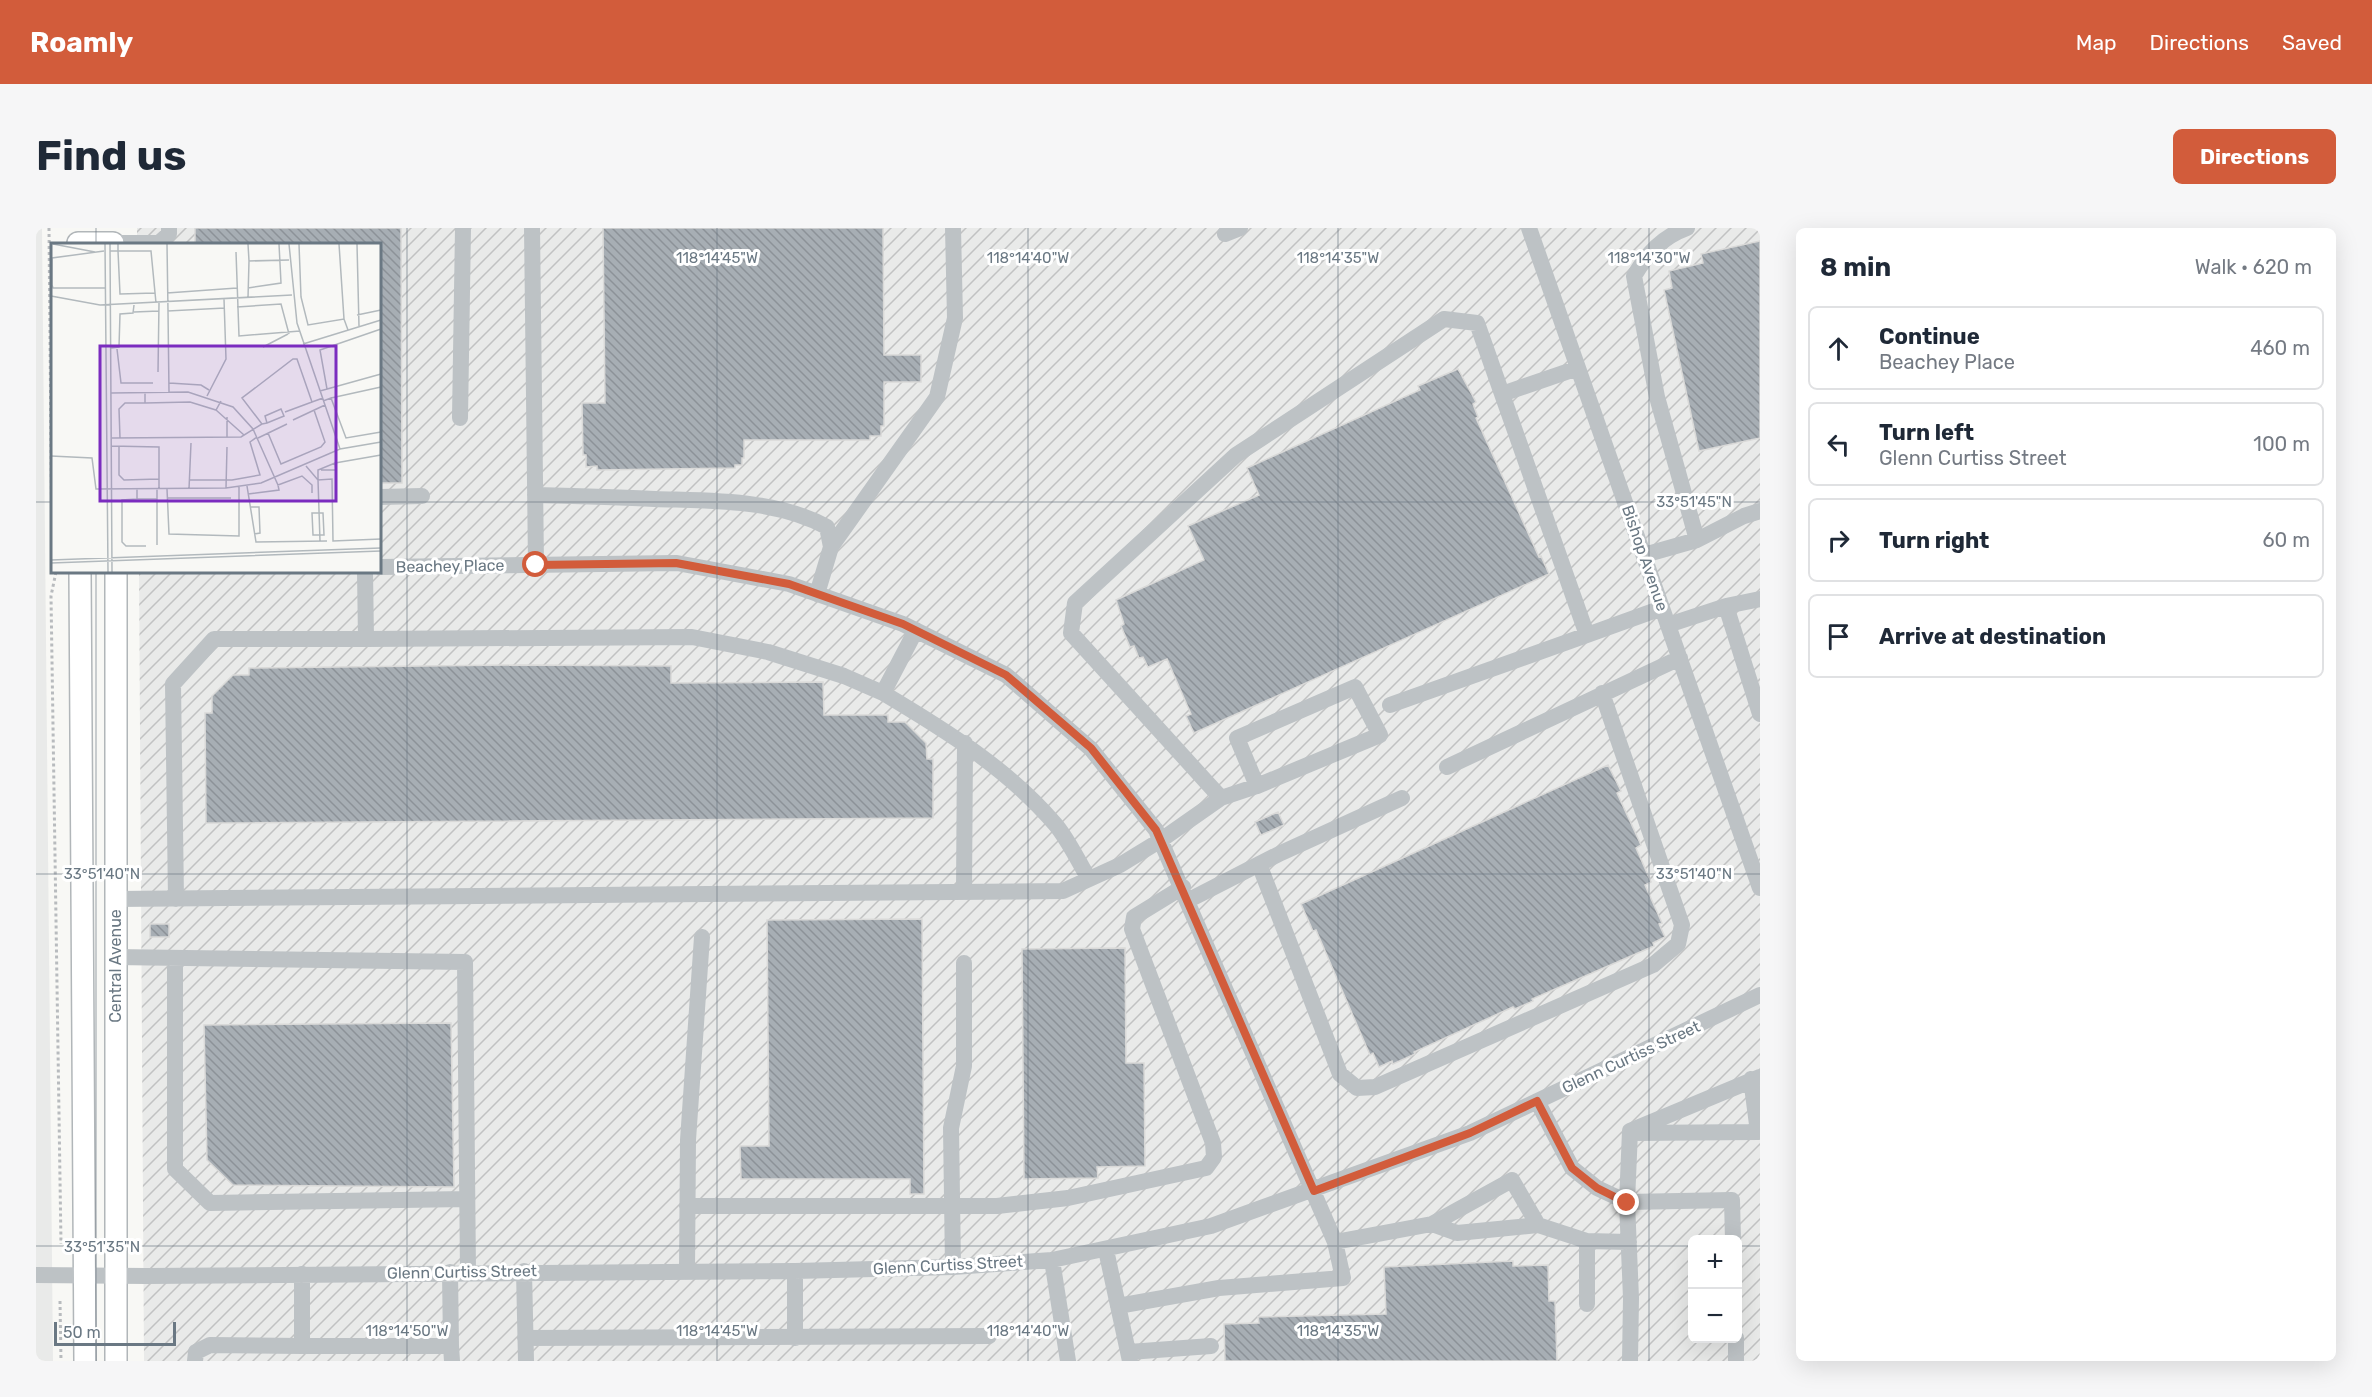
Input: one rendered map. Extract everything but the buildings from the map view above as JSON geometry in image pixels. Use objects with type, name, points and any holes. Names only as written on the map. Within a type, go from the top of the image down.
[{"type":"main road","points":[[78,238],[113,238]]},
{"type":"main road","name":"Central Avenue","points":[[80,573],[85,1361]]},
{"type":"main road","name":"Central Avenue","points":[[116,573],[114,1275],[116,1361]]},
{"type":"main road","points":[[82,899],[116,899]]},
{"type":"street","points":[[160,243],[169,234],[169,228]]},
{"type":"street","points":[[460,418],[463,228]]},
{"type":"street","points":[[532,228],[536,565]]},
{"type":"street","points":[[817,594],[831,547],[937,397],[955,318],[953,228]]},
{"type":"street","name":"Bishop Avenue","points":[[1529,228],[1760,888]]},
{"type":"street","points":[[1687,228],[1671,234],[1646,256],[1634,276],[1657,397],[1697,540]]},
{"type":"street","points":[[113,238],[151,243]]},
{"type":"street","points":[[1221,798],[1071,633],[1075,603],[1236,455],[1444,319],[1477,323],[1587,636]]},
{"type":"street","points":[[1502,394],[1578,368]]},
{"type":"street","points":[[535,495],[721,501],[775,509],[810,518],[827,527],[831,547]]},
{"type":"street","points":[[381,497],[422,496]]},
{"type":"street","points":[[1644,555],[1697,540],[1760,511]]},
{"type":"street","name":"Beachey Place","points":[[381,567],[676,563],[789,584],[916,630],[1006,675],[1091,748],[1156,830],[1161,840],[1314,1191],[1335,1242],[1343,1278],[1219,1288],[1118,1306]]},
{"type":"street","points":[[365,573],[366,639]]},
{"type":"street","points":[[1668,625],[1726,606],[1760,599]]},
{"type":"street","points":[[1726,606],[1760,714]]},
{"type":"street","points":[[1390,705],[1662,608]]},
{"type":"street","points":[[883,693],[916,630]]},
{"type":"street","points":[[176,899],[173,684],[214,639],[692,637],[768,652],[844,676],[883,693],[965,743],[1006,775],[1056,825],[1089,879]]},
{"type":"street","points":[[1447,767],[1680,658]]},
{"type":"street","points":[[116,899],[1063,891],[1120,865],[1161,840],[1221,798],[1257,786],[1380,735],[1355,687],[1237,738],[1257,786]]},
{"type":"street","points":[[1259,864],[1340,1074],[1357,1088],[1375,1087],[1653,965],[1678,944],[1682,925],[1602,693]]},
{"type":"street","points":[[964,892],[965,743]]},
{"type":"street","points":[[687,1206],[952,1204],[997,1206],[1068,1198],[1206,1168],[1214,1157],[1214,1143],[1132,929],[1134,917],[1259,864],[1402,798]]},
{"type":"street","points":[[687,1271],[688,1140],[702,937]]},
{"type":"street","points":[[116,957],[465,962],[468,1272]]},
{"type":"street","points":[[175,958],[175,1169],[210,1203],[466,1199]]},
{"type":"street","points":[[953,1267],[951,1128],[964,1066],[964,963]]},
{"type":"street","name":"Glenn Curtiss Street","points":[[36,1275],[795,1271],[953,1267],[1052,1260],[1211,1226],[1314,1191],[1470,1133],[1760,995]]},
{"type":"street","points":[[1756,1078],[1758,1132],[1630,1133],[1756,1078]]},
{"type":"street","points":[[1537,1101],[1572,1168],[1597,1188],[1627,1203],[1732,1200],[1733,1235]]},
{"type":"street","points":[[1630,1133],[1627,1203],[1630,1361]]},
{"type":"street","points":[[1335,1242],[1432,1224],[1512,1180],[1538,1225]]},
{"type":"street","points":[[1432,1224],[1457,1233],[1538,1225],[1587,1241],[1629,1242]]},
{"type":"street","points":[[1587,1241],[1587,1304]]},
{"type":"street","points":[[1106,1250],[1130,1357],[1211,1346]]},
{"type":"street","points":[[1052,1260],[1068,1343],[1068,1361]]},
{"type":"street","points":[[524,1271],[526,1361]]},
{"type":"street","points":[[795,1271],[795,1338]]},
{"type":"street","points":[[195,1361],[196,1352],[210,1345],[302,1346],[451,1353],[450,1272]]},
{"type":"street","points":[[302,1274],[302,1346]]},
{"type":"street","points":[[525,1338],[989,1336]]},
{"type":"street","points":[[1736,1343],[1736,1361]]},
{"type":"path","points":[[50,228],[51,392]]},
{"type":"path","points":[[56,573],[51,596],[61,1244]]},
{"type":"path","points":[[60,1301],[61,1361]]},
{"type":"shaded area","points":[[36,228],[42,228],[53,1361],[36,1361]]},
{"type":"shaded area","points":[[137,228],[1760,228],[1760,1361],[144,1361],[139,573],[381,573],[381,243],[137,243]]},
{"type":"route","points":[[536,565],[676,563],[789,584],[903,624],[1006,675],[1091,748],[1156,830],[1189,900],[1314,1191],[1470,1133],[1537,1101],[1572,1168],[1597,1188],[1627,1203]]}]
